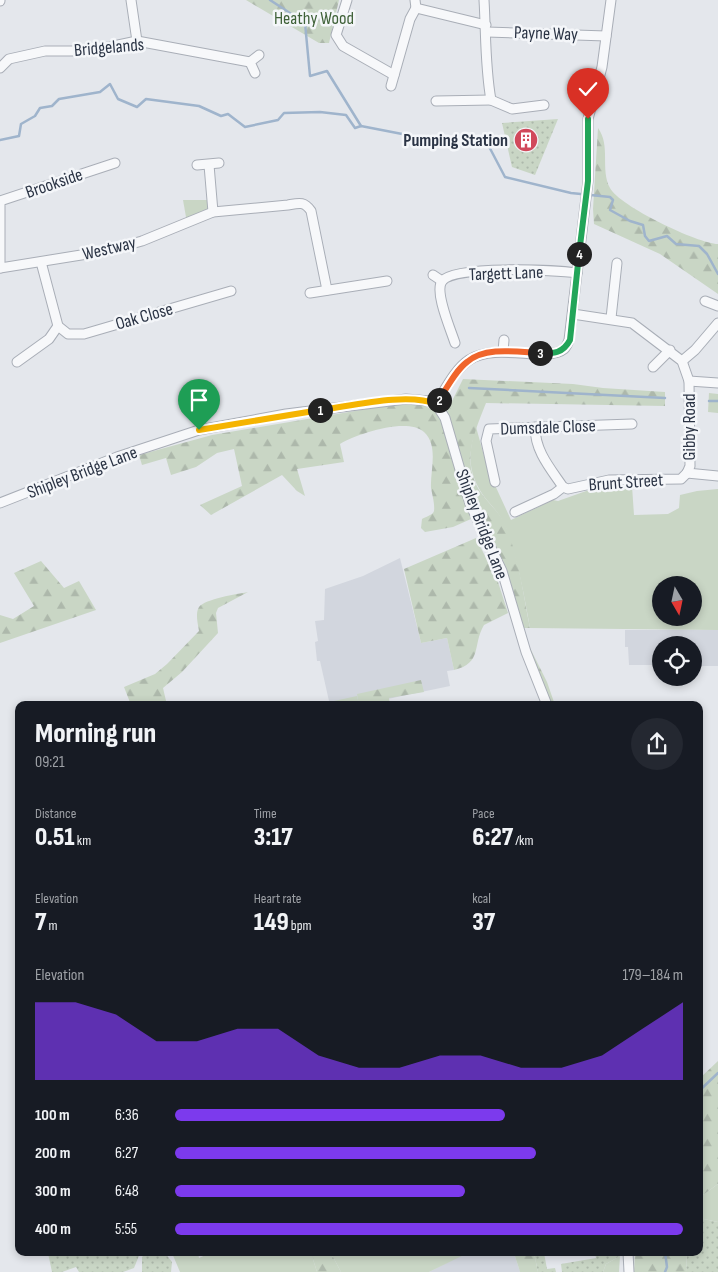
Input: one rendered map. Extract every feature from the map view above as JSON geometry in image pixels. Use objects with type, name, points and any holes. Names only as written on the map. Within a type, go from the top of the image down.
[{"type":"street","points":[[131,0],[137,40]]},
{"type":"street","points":[[347,0],[336,35],[343,46],[394,75]]},
{"type":"street","points":[[484,0],[486,27],[485,66],[491,100]]},
{"type":"street","points":[[436,404],[467,361],[478,355],[503,351],[547,353],[564,349],[570,340],[588,181],[588,119],[602,68],[611,0]]},
{"type":"street","points":[[392,86],[416,4]]},
{"type":"street","name":"Payne Way","points":[[416,4],[486,27],[606,36]]},
{"type":"street","name":"Bridgelands","points":[[0,68],[9,59],[45,51],[90,51],[137,40],[250,62]]},
{"type":"street","points":[[255,73],[250,62],[259,55]]},
{"type":"street","points":[[436,101],[491,100],[512,109],[544,105]]},
{"type":"street","name":"Brookside","points":[[0,268],[0,201],[115,163]]},
{"type":"street","points":[[197,165],[219,163]]},
{"type":"street","points":[[209,165],[213,212]]},
{"type":"street","name":"Westway","points":[[0,268],[106,251],[142,241],[213,212],[288,206],[300,202],[307,205],[311,211],[327,290]]},
{"type":"street","points":[[15,363],[49,340],[58,326],[41,262]]},
{"type":"street","points":[[611,318],[617,263]]},
{"type":"street","name":"Targett Lane","points":[[442,282],[451,275],[488,271],[577,273]]},
{"type":"street","points":[[433,275],[442,282],[439,291],[440,300],[455,343]]},
{"type":"street","points":[[310,293],[387,281]]},
{"type":"street","name":"Oak Close","points":[[58,326],[68,334],[84,334],[232,291]]},
{"type":"street","points":[[705,301],[718,306]]},
{"type":"street","name":"Gibby Road","points":[[573,314],[611,318],[637,326],[682,361],[689,381],[690,466],[687,474]]},
{"type":"street","points":[[682,361],[695,350],[718,323]]},
{"type":"street","points":[[503,351],[504,340]]},
{"type":"street","points":[[653,367],[670,350]]},
{"type":"street","name":"Gibby Road","points":[[689,381],[718,383]]},
{"type":"street","name":"Shipley Bridge Lane","points":[[0,503],[117,457],[199,430],[286,414],[406,399],[424,400],[436,404],[446,422],[473,510],[502,571],[526,652],[545,701]]},
{"type":"street","name":"Dumsdale Close","points":[[495,482],[486,441],[489,429],[632,424]]},
{"type":"street","name":"Brunt Street","points":[[535,427],[535,436],[542,457],[563,487]]},
{"type":"street","name":"Brunt Street","points":[[515,512],[554,494],[563,487],[568,488],[609,480],[681,479],[687,474],[718,476]]},
{"type":"street","points":[[628,1256],[629,1272]]},
{"type":"shaded area","points":[[400,558],[421,643],[447,638],[454,670],[447,671],[450,686],[378,701],[329,701],[320,661],[317,661],[315,642],[318,641],[315,621],[324,620],[325,589],[363,576]]},
{"type":"shaded area","points":[[625,630],[718,630],[718,666],[702,666],[702,636],[652,636],[652,665],[629,665],[628,647],[625,647]]},
{"type":"shaded area","points":[[460,1256],[515,1256],[520,1272],[429,1272]]},
{"type":"green space","name":"Heathy Wood","points":[[246,0],[339,0],[329,43],[319,43]]},
{"type":"green space","points":[[558,119],[535,175],[512,167],[502,123]]},
{"type":"green space","points":[[598,128],[604,142],[607,181],[616,196],[660,223],[694,238],[718,244],[718,294],[660,254],[594,224],[593,209]]},
{"type":"green space","points":[[183,200],[208,200],[208,209],[193,217],[186,217]]},
{"type":"green space","points":[[463,379],[573,384],[665,392],[665,406],[486,403],[471,448],[470,460],[472,471],[475,483],[503,520],[510,537],[530,628],[524,628],[508,576],[480,515],[453,527],[425,532],[421,528],[422,519],[431,515],[434,511],[431,488],[433,451],[429,438],[424,432],[416,428],[406,426],[394,427],[358,436],[340,444],[344,462],[297,469],[305,496],[297,491],[282,475],[211,515],[200,505],[242,486],[234,449],[217,453],[196,467],[171,475],[166,458],[142,465],[139,455],[212,435],[408,402],[421,404],[439,413],[447,411]]},
{"type":"green space","points":[[709,393],[718,394],[718,413],[708,412]]},
{"type":"green space","points":[[476,427],[488,470],[511,520],[553,500],[558,501],[589,490],[632,486],[634,515],[668,514],[679,508],[680,495],[718,489],[718,630],[530,628],[523,590],[510,540],[500,516],[486,499],[476,482],[471,464],[471,447]]},
{"type":"green space","points":[[476,538],[498,582],[508,613],[484,625],[480,632],[473,658],[463,667],[454,670],[447,638],[421,643],[404,569]]},
{"type":"green space","points":[[41,561],[64,588],[79,581],[96,610],[0,643],[0,615],[13,619],[34,606],[14,573]]},
{"type":"green space","points":[[248,592],[218,608],[216,613],[218,633],[182,672],[163,688],[166,701],[129,701],[124,687],[155,674],[199,631],[197,615],[199,607],[214,599]]},
{"type":"green space","points":[[530,648],[547,682],[554,701],[549,701],[530,655]]},
{"type":"green space","points":[[421,680],[424,692],[389,698],[389,701],[358,701],[357,694]]},
{"type":"green space","points":[[357,696],[358,701],[334,701]]},
{"type":"green space","points":[[718,1061],[718,1184],[703,1195],[703,1075]]},
{"type":"green space","points":[[718,1184],[718,1222],[703,1219],[703,1195]]},
{"type":"green space","points":[[703,1219],[718,1222],[718,1272],[686,1272],[687,1256],[703,1256]]},
{"type":"green space","points":[[49,1256],[139,1256],[134,1268],[123,1272],[79,1272],[76,1267],[62,1272],[52,1272]]},
{"type":"green space","points":[[167,1256],[172,1262],[171,1272],[142,1272],[142,1257]]},
{"type":"green space","points":[[173,1256],[199,1256],[199,1258],[203,1256],[312,1256],[317,1272],[180,1272]]},
{"type":"green space","points":[[312,1256],[333,1256],[341,1272],[317,1272]]},
{"type":"green space","points":[[333,1256],[462,1256],[429,1272],[341,1272]]},
{"type":"green space","points":[[515,1256],[535,1256],[538,1272],[520,1272]]},
{"type":"green space","points":[[535,1256],[545,1256],[547,1269],[555,1268],[556,1272],[538,1272]]},
{"type":"green space","points":[[596,1256],[620,1256],[606,1264],[603,1272],[562,1272],[561,1264],[596,1258]]},
{"type":"green space","points":[[620,1256],[619,1272],[603,1272],[606,1264]]},
{"type":"green space","points":[[635,1256],[687,1256],[686,1272],[634,1272]]},
{"type":"waterway","points":[[270,0],[305,23],[310,76],[327,71],[361,126]]},
{"type":"waterway","points":[[0,140],[19,136],[21,124],[35,116],[40,108],[52,106],[59,99],[100,92],[110,84],[118,99],[137,107],[146,99],[199,106],[221,116],[228,114],[245,127],[278,120],[284,113],[320,112],[346,115],[355,128],[361,126],[464,146],[471,138],[484,137],[505,177],[571,193],[610,197],[613,200],[610,210],[630,221],[643,225],[645,236],[649,241],[667,236],[676,244],[699,246],[707,254],[718,274]]},
{"type":"waterway","points":[[469,388],[665,398]]},
{"type":"waterway","points":[[709,401],[718,401]]},
{"type":"waterway","points":[[703,1087],[718,1073]]},
{"type":"waterway","points":[[665,1272],[667,1267],[666,1256]]},
{"type":"place","name":"Pumping Station","points":[[526,140]]},
{"type":"route","points":[[199,430],[286,414],[406,399],[418,399],[436,404],[467,361],[478,355],[503,351],[556,353],[564,349],[570,340],[588,181],[588,119]]}]
